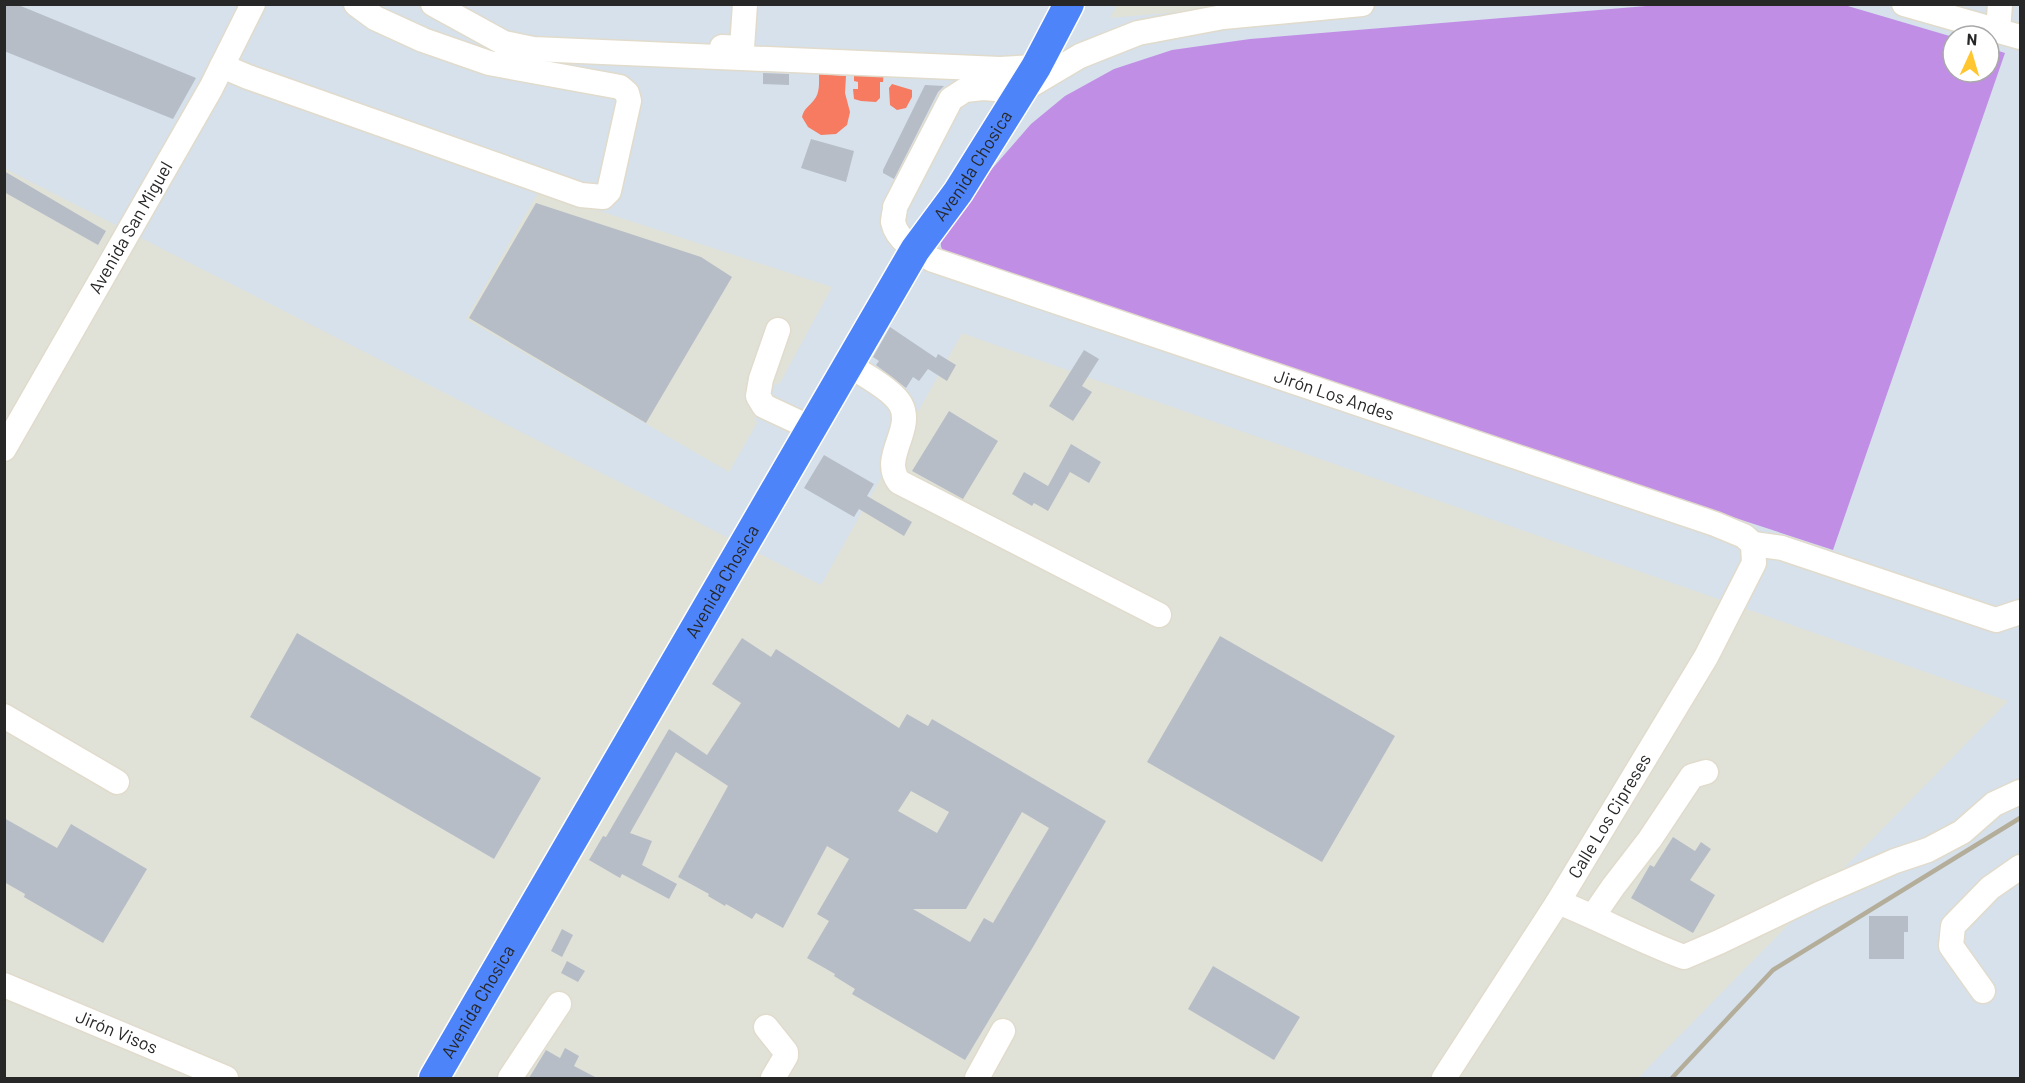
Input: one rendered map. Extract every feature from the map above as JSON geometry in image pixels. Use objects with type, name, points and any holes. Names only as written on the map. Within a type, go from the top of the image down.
[{"type":"main road","name":"Avenida Chosica","points":[[434,1078],[915,250],[958,192],[1028,79],[1069,4]]},
{"type":"street","name":"Avenida San Miguel","points":[[4,449],[222,66],[253,4]]},
{"type":"street","points":[[222,66],[581,195],[603,197],[609,191],[629,101],[627,93],[620,87],[489,63],[423,40],[375,18],[356,4]]},
{"type":"street","points":[[433,4],[504,43],[519,47],[1000,69],[1028,79]]},
{"type":"street","points":[[722,57],[722,47],[742,48],[745,4]]},
{"type":"street","name":"Avenida Chosica","points":[[1028,79],[1138,33],[1223,17],[1362,4]]},
{"type":"street","points":[[1904,4],[2009,34]]},
{"type":"street","points":[[2000,4],[2009,34]]},
{"type":"street","points":[[915,250],[900,236],[893,222],[895,207],[951,99],[965,90],[1028,79]]},
{"type":"street","name":"Jirón Los Andes","points":[[915,250],[933,260],[1715,524],[1744,537],[1753,544]]},
{"type":"street","points":[[778,330],[758,396],[764,406],[811,428]]},
{"type":"street","points":[[848,365],[878,383],[901,404],[904,420],[892,465],[893,475],[899,482],[1159,615]]},
{"type":"street","points":[[1753,544],[1782,548],[1996,620],[2020,612]]},
{"type":"street","name":"Calle Los Cipreses","points":[[1444,1078],[1558,902],[1706,657],[1754,563],[1753,544]]},
{"type":"street","points":[[4,716],[117,782]]},
{"type":"street","points":[[1593,916],[1650,839],[1692,776],[1706,772]]},
{"type":"street","points":[[1558,902],[1593,916],[1646,943],[1684,957],[1819,894],[1895,861],[1928,850],[1962,832],[1994,804],[2020,792]]},
{"type":"street","points":[[1983,991],[1951,946],[1953,926],[1990,888],[2020,867]]},
{"type":"street","name":"Jirón Visos","points":[[4,985],[226,1078]]},
{"type":"street","points":[[510,1078],[560,1004]]},
{"type":"street","points":[[766,1027],[786,1052],[773,1078]]},
{"type":"street","points":[[977,1078],[1003,1031]]},
{"type":"shaded area","points":[[1841,4],[1941,33],[1941,84],[1994,84],[1833,550],[955,262],[942,249],[941,237],[983,179],[1031,124],[1065,96],[1114,69],[1172,50],[1250,39],[1658,5]]},
{"type":"shaded area","points":[[1117,5],[1261,5],[1110,18]]},
{"type":"shaded area","points":[[2001,52],[2005,53],[2001,65]]},
{"type":"shaded area","points":[[854,68],[884,69],[883,82],[880,82],[880,98],[876,102],[854,99],[853,89],[858,89],[858,82],[854,81]]},
{"type":"shaded area","points":[[819,74],[846,76],[845,93],[850,112],[847,125],[836,134],[821,135],[808,127],[802,117],[817,94]]},
{"type":"shaded area","points":[[892,84],[912,90],[912,97],[906,108],[897,110],[890,105],[889,88]]},
{"type":"shaded area","points":[[4,168],[821,585],[962,333],[2008,701],[1638,1078],[5,1078]]},
{"type":"shaded area","points":[[539,191],[832,287],[780,383],[763,389],[753,407],[757,423],[729,472],[466,319]]},
{"type":"building","points":[[4,4],[16,4],[196,78],[173,119],[4,51]]},
{"type":"building","points":[[763,73],[789,74],[789,85],[763,84]]},
{"type":"building","points":[[925,85],[944,86],[938,92],[894,179],[883,173],[883,170]]},
{"type":"building","points":[[811,139],[854,151],[846,182],[801,168]]},
{"type":"building","points":[[4,171],[106,231],[98,245],[4,192]]},
{"type":"building","points":[[536,203],[701,257],[732,277],[646,423],[469,318]]},
{"type":"building","points":[[890,327],[936,358],[938,354],[956,365],[947,381],[928,369],[919,381],[913,377],[906,388],[876,365],[879,361],[873,357]]},
{"type":"building","points":[[1084,350],[1099,359],[1082,386],[1092,392],[1073,421],[1049,406]]},
{"type":"building","points":[[949,411],[998,441],[963,499],[912,471]]},
{"type":"building","points":[[1071,444],[1101,462],[1089,483],[1070,472],[1048,511],[1034,503],[1032,506],[1012,494],[1024,472],[1048,486]]},
{"type":"building","points":[[824,455],[874,484],[867,496],[912,522],[904,536],[859,509],[854,517],[804,488]]},
{"type":"building","points":[[297,633],[541,778],[494,859],[250,717]]},
{"type":"building","points":[[1220,636],[1395,736],[1322,862],[1147,762]]},
{"type":"building","points":[[742,638],[771,657],[776,649],[899,728],[907,714],[928,726],[932,719],[1106,821],[965,1060],[852,994],[855,989],[807,958],[829,921],[817,914],[849,859],[827,846],[783,928],[756,913],[752,919],[726,904],[725,906],[708,896],[709,894],[678,877],[728,786],[676,752],[630,833],[652,841],[642,865],[677,884],[669,899],[622,874],[620,878],[589,860],[603,836],[606,837],[669,729],[707,755],[741,703],[712,684]],"holes":[[[911,791],[949,812],[937,833],[898,811]],[[1022,812],[1049,828],[993,923],[984,918],[970,942],[913,909],[966,909]]]},
{"type":"building","points":[[4,818],[57,848],[71,824],[147,869],[103,943],[24,897],[25,894],[4,882]]},
{"type":"building","points":[[1673,837],[1695,851],[1701,842],[1711,849],[1690,880],[1715,895],[1693,933],[1631,898],[1650,865],[1654,867]]},
{"type":"building","points":[[1869,916],[1908,916],[1908,932],[1904,932],[1904,959],[1869,959]]},
{"type":"building","points":[[562,929],[573,935],[562,957],[551,951]]},
{"type":"building","points":[[567,961],[585,971],[578,982],[561,973]]},
{"type":"building","points":[[1213,966],[1300,1017],[1274,1060],[1188,1009]]},
{"type":"building","points":[[565,1048],[579,1056],[574,1066],[597,1078],[529,1078],[546,1050],[560,1058]]},
{"type":"railway","points":[[1672,1078],[1773,970],[2020,818]]}]
